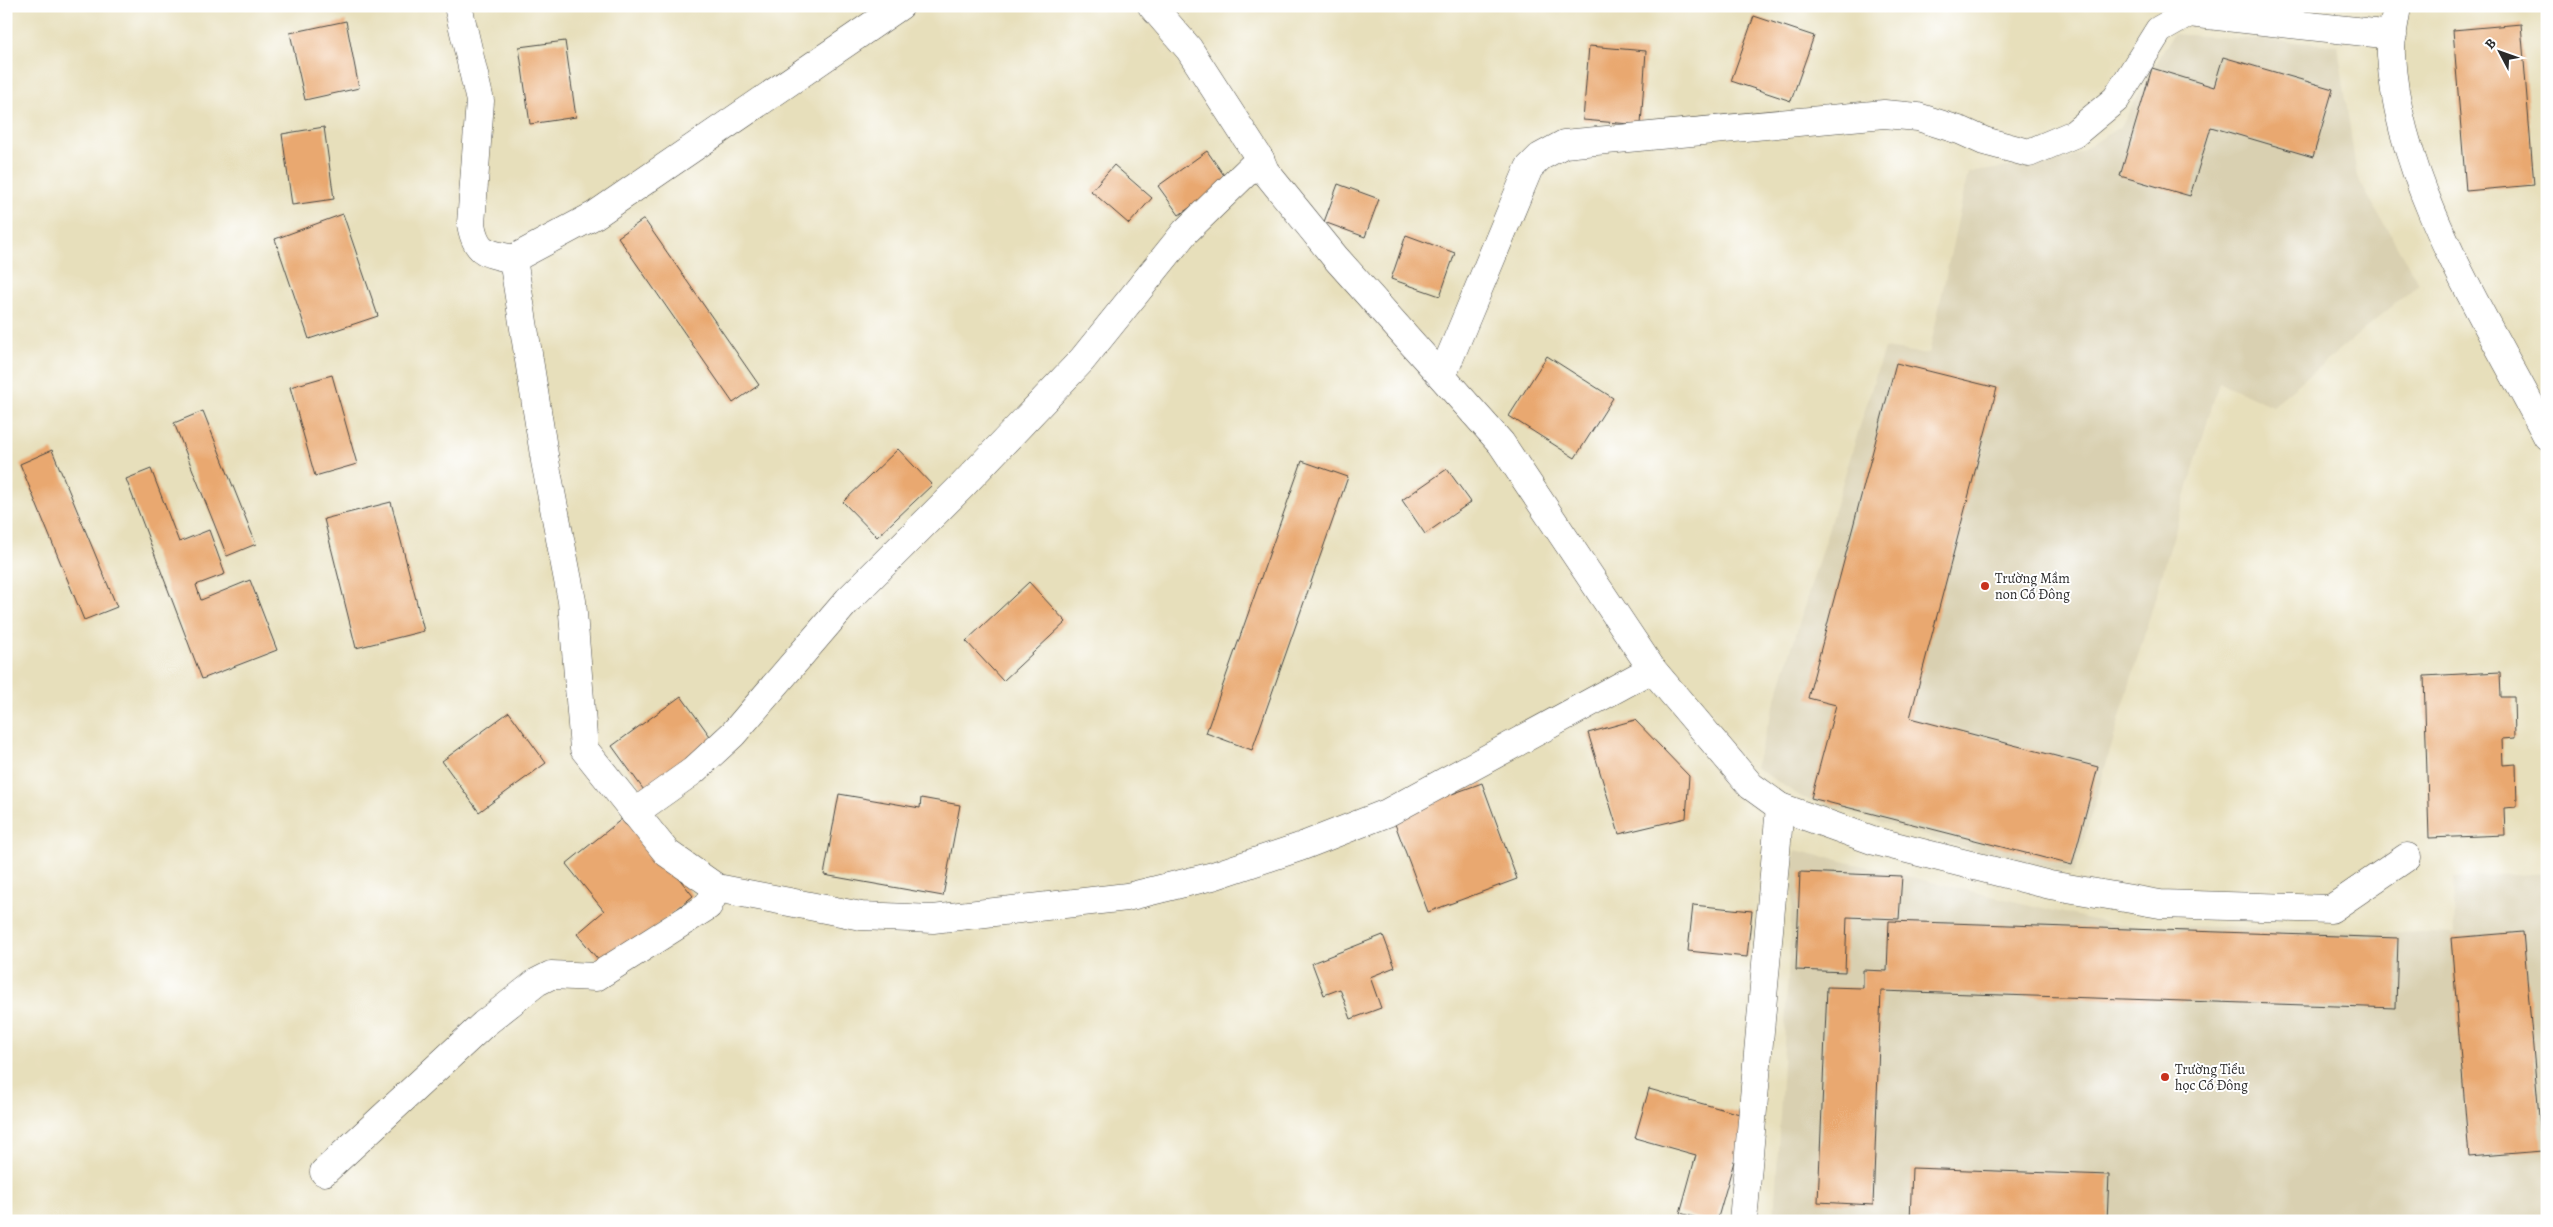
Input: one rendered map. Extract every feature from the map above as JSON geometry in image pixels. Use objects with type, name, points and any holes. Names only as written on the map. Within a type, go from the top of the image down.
[{"type":"street","points":[[458,6],[480,100],[471,224],[473,238],[476,246],[486,252],[513,259],[595,214],[900,6]]},
{"type":"street","points":[[1152,6],[1190,49],[1260,159],[1265,171],[1335,257],[1501,443],[1652,669],[1751,786],[1780,807],[1875,841],[2050,885],[2160,904],[2332,908],[2406,857]]},
{"type":"street","points":[[2397,6],[2391,54],[2401,123],[2417,173],[2455,264],[2547,436]]},
{"type":"street","points":[[1442,376],[1529,168],[1540,157],[1564,144],[1884,114],[1918,117],[1962,131],[1984,141],[2029,153],[2074,134],[2116,99],[2159,30],[2189,13],[2393,35]]},
{"type":"street","points":[[634,813],[693,771],[733,734],[848,600],[962,486],[1082,360],[1185,232],[1260,159]]},
{"type":"street","points":[[513,259],[545,461],[572,601],[584,749],[667,853],[717,888],[861,916],[933,918],[1127,897],[1231,870],[1300,847],[1387,813],[1652,669]]},
{"type":"street","points":[[1743,1221],[1780,807]]},
{"type":"street","points":[[324,1172],[484,1024],[537,982],[551,974],[596,977],[708,906],[717,888]]},
{"type":"shaded area","name":"Trường Mầm non Cổ Đông","points":[[2173,34],[2338,45],[2357,177],[2419,284],[2272,406],[2219,382],[2074,873],[1987,855],[1801,797],[1755,767],[1884,348],[1929,354],[1968,173],[2070,158],[2121,126]]},
{"type":"shaded area","name":"Trường Tiểu học Cổ Đông","points":[[1795,850],[2111,924],[2455,934],[2453,878],[2547,872],[2547,1221],[1774,1221]]},
{"type":"building","points":[[1754,16],[1814,36],[1791,101],[1731,81]]},
{"type":"building","points":[[346,21],[359,88],[305,100],[290,33]]},
{"type":"building","points":[[2521,24],[2534,185],[2466,191],[2453,30]]},
{"type":"building","points":[[565,41],[576,117],[530,124],[519,47]]},
{"type":"building","points":[[1589,46],[1646,51],[1641,125],[1583,120]]},
{"type":"building","points":[[2223,57],[2333,89],[2313,157],[2211,127],[2190,196],[2120,176],[2152,68],[2214,87]]},
{"type":"building","points":[[324,127],[334,199],[292,205],[282,134]]},
{"type":"building","points":[[1207,151],[1228,181],[1179,215],[1158,186]]},
{"type":"building","points":[[1114,165],[1152,198],[1129,224],[1091,191]]},
{"type":"building","points":[[1338,184],[1379,199],[1365,237],[1324,222]]},
{"type":"building","points":[[343,214],[378,316],[309,339],[275,239]]},
{"type":"building","points":[[644,219],[759,385],[733,403],[618,237]]},
{"type":"building","points":[[1406,235],[1455,253],[1440,296],[1391,279]]},
{"type":"building","points":[[1547,356],[1613,398],[1575,458],[1509,416]]},
{"type":"building","points":[[1896,363],[1997,388],[1910,718],[2098,767],[2072,865],[1811,798],[1836,705],[1808,698]]},
{"type":"building","points":[[332,375],[357,464],[315,476],[290,387]]},
{"type":"building","points":[[203,411],[256,544],[227,556],[174,423]]},
{"type":"building","points":[[898,449],[932,485],[877,537],[843,502]]},
{"type":"building","points":[[52,450],[117,607],[84,620],[20,464]]},
{"type":"building","points":[[1302,461],[1348,477],[1252,750],[1206,733]]},
{"type":"building","points":[[151,469],[179,542],[209,530],[225,574],[196,585],[201,600],[250,580],[277,650],[202,679],[126,479]]},
{"type":"building","points":[[1447,469],[1471,502],[1425,534],[1402,500]]},
{"type":"building","points":[[391,502],[424,631],[356,648],[324,519]]},
{"type":"building","points":[[1029,582],[1066,622],[1003,681],[966,641]]},
{"type":"building","points":[[2500,672],[2501,697],[2514,697],[2515,738],[2502,739],[2503,765],[2516,764],[2517,807],[2504,808],[2505,835],[2429,838],[2424,676]]},
{"type":"building","points":[[681,696],[715,743],[646,793],[612,746]]},
{"type":"building","points":[[509,712],[546,763],[479,812],[442,761]]},
{"type":"building","points":[[1635,720],[1689,776],[1686,818],[1619,834],[1588,733]]},
{"type":"building","points":[[1482,783],[1517,879],[1428,912],[1392,816]]},
{"type":"building","points":[[839,794],[920,808],[921,798],[960,805],[943,896],[824,875]]},
{"type":"building","points":[[628,814],[693,896],[605,968],[577,934],[604,911],[566,864]]},
{"type":"building","points":[[1800,872],[1902,876],[1899,919],[1847,917],[1845,972],[1796,970]]},
{"type":"building","points":[[1693,905],[1752,911],[1747,957],[1688,951]]},
{"type":"building","points":[[1889,921],[2398,938],[2396,1008],[1881,991],[1873,1205],[1818,1202],[1827,987],[1863,988],[1863,970],[1887,971]]},
{"type":"building","points":[[2523,932],[2542,1151],[2469,1157],[2451,938]]},
{"type":"building","points":[[1383,935],[1395,967],[1370,977],[1381,1008],[1351,1019],[1340,989],[1324,995],[1312,963]]},
{"type":"building","points":[[1649,1089],[1747,1116],[1717,1221],[1708,1221],[1680,1213],[1696,1155],[1635,1138]]},
{"type":"building","points":[[1912,1168],[2109,1175],[2107,1221],[1910,1221]]},
{"type":"place","name":"Trường Mầm non Cổ Đông","points":[[1985,586]]},
{"type":"place","name":"Trường Tiểu học Cổ Đông","points":[[2165,1077]]}]
